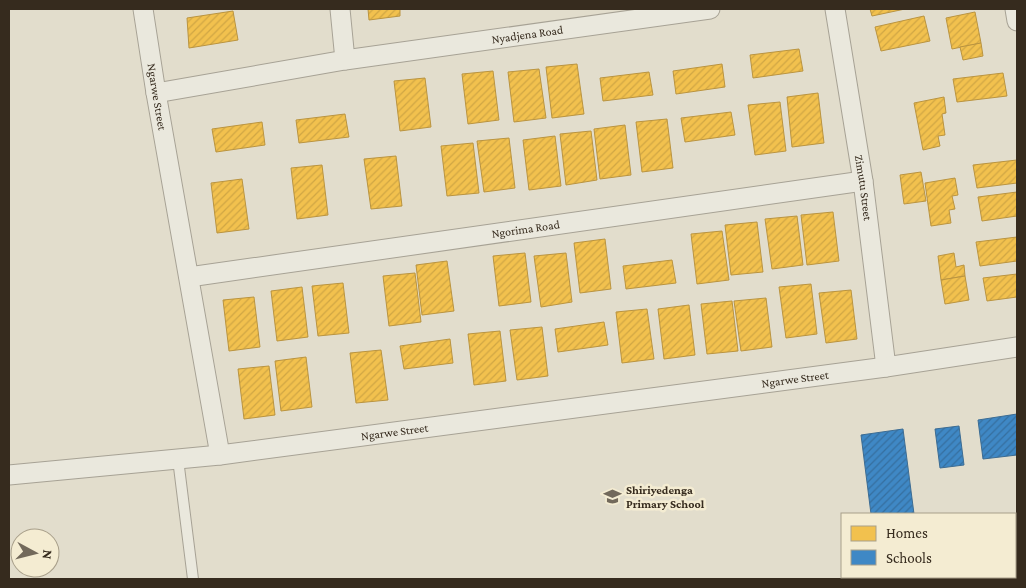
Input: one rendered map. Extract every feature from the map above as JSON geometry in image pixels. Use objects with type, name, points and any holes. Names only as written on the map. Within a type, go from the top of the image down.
[{"type":"street","name":"Ngarwe Street","points":[[143,9],[220,456],[886,368],[1017,347]]},
{"type":"street","points":[[340,9],[345,60]]},
{"type":"street","name":"Nyadjena Road","points":[[156,93],[345,60],[710,9]]},
{"type":"street","name":"Zimutu Street","points":[[835,9],[863,181],[886,368]]},
{"type":"street","points":[[1015,9],[1017,21]]},
{"type":"street","name":"Ngorima Road","points":[[190,277],[863,181]]},
{"type":"street","points":[[9,475],[220,456]]},
{"type":"lane","points":[[178,459],[193,579]]},
{"type":"building: Homes","points":[[368,9],[400,9],[400,16],[369,20]]},
{"type":"building: Homes","points":[[870,9],[905,9],[872,16]]},
{"type":"building: Homes","points":[[233,11],[238,40],[189,48],[187,18]]},
{"type":"building: Homes","points":[[975,12],[981,43],[952,49],[946,18]]},
{"type":"building: Homes","points":[[924,16],[930,41],[881,51],[875,27]]},
{"type":"building: Homes","points":[[981,43],[983,56],[963,60],[960,47]]},
{"type":"building: Homes","points":[[799,49],[803,71],[753,78],[750,55]]},
{"type":"building: Homes","points":[[577,64],[584,114],[552,118],[546,67]]},
{"type":"building: Homes","points":[[722,64],[725,87],[676,94],[673,71]]},
{"type":"building: Homes","points":[[539,69],[546,118],[514,122],[508,72]]},
{"type":"building: Homes","points":[[493,71],[499,120],[468,124],[462,74]]},
{"type":"building: Homes","points":[[649,72],[653,95],[603,101],[600,78]]},
{"type":"building: Homes","points":[[1003,73],[1007,96],[957,102],[953,79]]},
{"type":"building: Homes","points":[[425,78],[431,127],[400,131],[394,81]]},
{"type":"building: Homes","points":[[818,93],[824,143],[792,147],[787,97]]},
{"type":"building: Homes","points":[[944,97],[946,113],[942,114],[945,135],[938,136],[940,146],[923,150],[914,103]]},
{"type":"building: Homes","points":[[780,102],[786,151],[755,155],[748,105]]},
{"type":"building: Homes","points":[[731,112],[735,135],[685,142],[681,118]]},
{"type":"building: Homes","points":[[345,114],[349,137],[299,143],[296,120]]},
{"type":"building: Homes","points":[[667,119],[673,168],[642,172],[636,122]]},
{"type":"building: Homes","points":[[262,122],[265,145],[216,152],[212,129]]},
{"type":"building: Homes","points":[[625,125],[631,175],[600,179],[594,129]]},
{"type":"building: Homes","points":[[591,131],[597,180],[566,185],[560,134]]},
{"type":"building: Homes","points":[[555,136],[561,186],[529,190],[523,140]]},
{"type":"building: Homes","points":[[509,138],[515,188],[484,192],[477,141]]},
{"type":"building: Homes","points":[[473,143],[479,193],[447,196],[441,146]]},
{"type":"building: Homes","points":[[396,156],[402,206],[371,209],[364,159]]},
{"type":"building: Homes","points":[[1017,160],[1017,183],[977,188],[973,165]]},
{"type":"building: Homes","points":[[322,165],[328,215],[297,219],[291,168]]},
{"type":"building: Homes","points":[[921,172],[926,201],[904,204],[900,175]]},
{"type":"building: Homes","points":[[955,178],[958,195],[952,196],[955,209],[949,210],[951,223],[931,226],[925,183]]},
{"type":"building: Homes","points":[[242,179],[249,229],[217,233],[211,183]]},
{"type":"building: Homes","points":[[1017,192],[1017,216],[982,221],[978,197]]},
{"type":"building: Homes","points":[[833,212],[839,261],[807,265],[801,215]]},
{"type":"building: Homes","points":[[797,216],[803,265],[772,269],[765,219]]},
{"type":"building: Homes","points":[[757,222],[763,272],[731,275],[725,225]]},
{"type":"building: Homes","points":[[722,231],[729,280],[697,284],[691,234]]},
{"type":"building: Homes","points":[[1017,237],[1017,261],[980,266],[976,242]]},
{"type":"building: Homes","points":[[605,239],[611,289],[580,293],[574,243]]},
{"type":"building: Homes","points":[[525,253],[531,302],[499,306],[493,256]]},
{"type":"building: Homes","points":[[566,253],[572,302],[541,307],[534,256]]},
{"type":"building: Homes","points":[[954,253],[956,267],[964,265],[965,276],[941,280],[938,256]]},
{"type":"building: Homes","points":[[672,260],[676,283],[626,289],[623,266]]},
{"type":"building: Homes","points":[[447,261],[454,311],[422,315],[416,265]]},
{"type":"building: Homes","points":[[415,273],[421,322],[389,326],[383,276]]},
{"type":"building: Homes","points":[[1017,274],[1017,297],[987,301],[983,278]]},
{"type":"building: Homes","points":[[965,276],[969,300],[945,304],[941,280]]},
{"type":"building: Homes","points":[[343,283],[349,333],[318,336],[312,286]]},
{"type":"building: Homes","points":[[811,284],[817,334],[786,338],[779,287]]},
{"type":"building: Homes","points":[[302,287],[308,337],[277,341],[271,291]]},
{"type":"building: Homes","points":[[851,290],[857,339],[826,343],[819,293]]},
{"type":"building: Homes","points":[[254,297],[260,347],[229,351],[223,300]]},
{"type":"building: Homes","points":[[766,298],[772,347],[741,351],[734,301]]},
{"type":"building: Homes","points":[[732,301],[738,351],[707,354],[701,304]]},
{"type":"building: Homes","points":[[689,305],[695,355],[664,359],[658,309]]},
{"type":"building: Homes","points":[[647,309],[654,359],[622,363],[616,312]]},
{"type":"building: Homes","points":[[604,322],[608,345],[558,352],[555,329]]},
{"type":"building: Homes","points":[[542,327],[548,376],[517,380],[510,330]]},
{"type":"building: Homes","points":[[500,331],[506,381],[474,385],[468,334]]},
{"type":"building: Homes","points":[[450,339],[453,363],[404,369],[400,346]]},
{"type":"building: Homes","points":[[381,350],[388,400],[356,403],[350,353]]},
{"type":"building: Homes","points":[[306,357],[312,407],[281,411],[275,361]]},
{"type":"building: Homes","points":[[269,366],[275,415],[244,419],[238,369]]},
{"type":"building: Schools","points":[[1017,414],[1017,455],[983,459],[978,420]]},
{"type":"building: Schools","points":[[959,426],[964,465],[940,468],[935,429]]},
{"type":"building: Schools","points":[[903,429],[914,513],[871,513],[861,435]]},
{"type":"building: Schools","points":[[922,578],[923,579],[879,579]]},
{"type":"building: Schools","points":[[958,578],[996,579],[959,579]]},
{"type":"place","name":"Shiriyedenga Primary School","points":[[612,497]]}]
